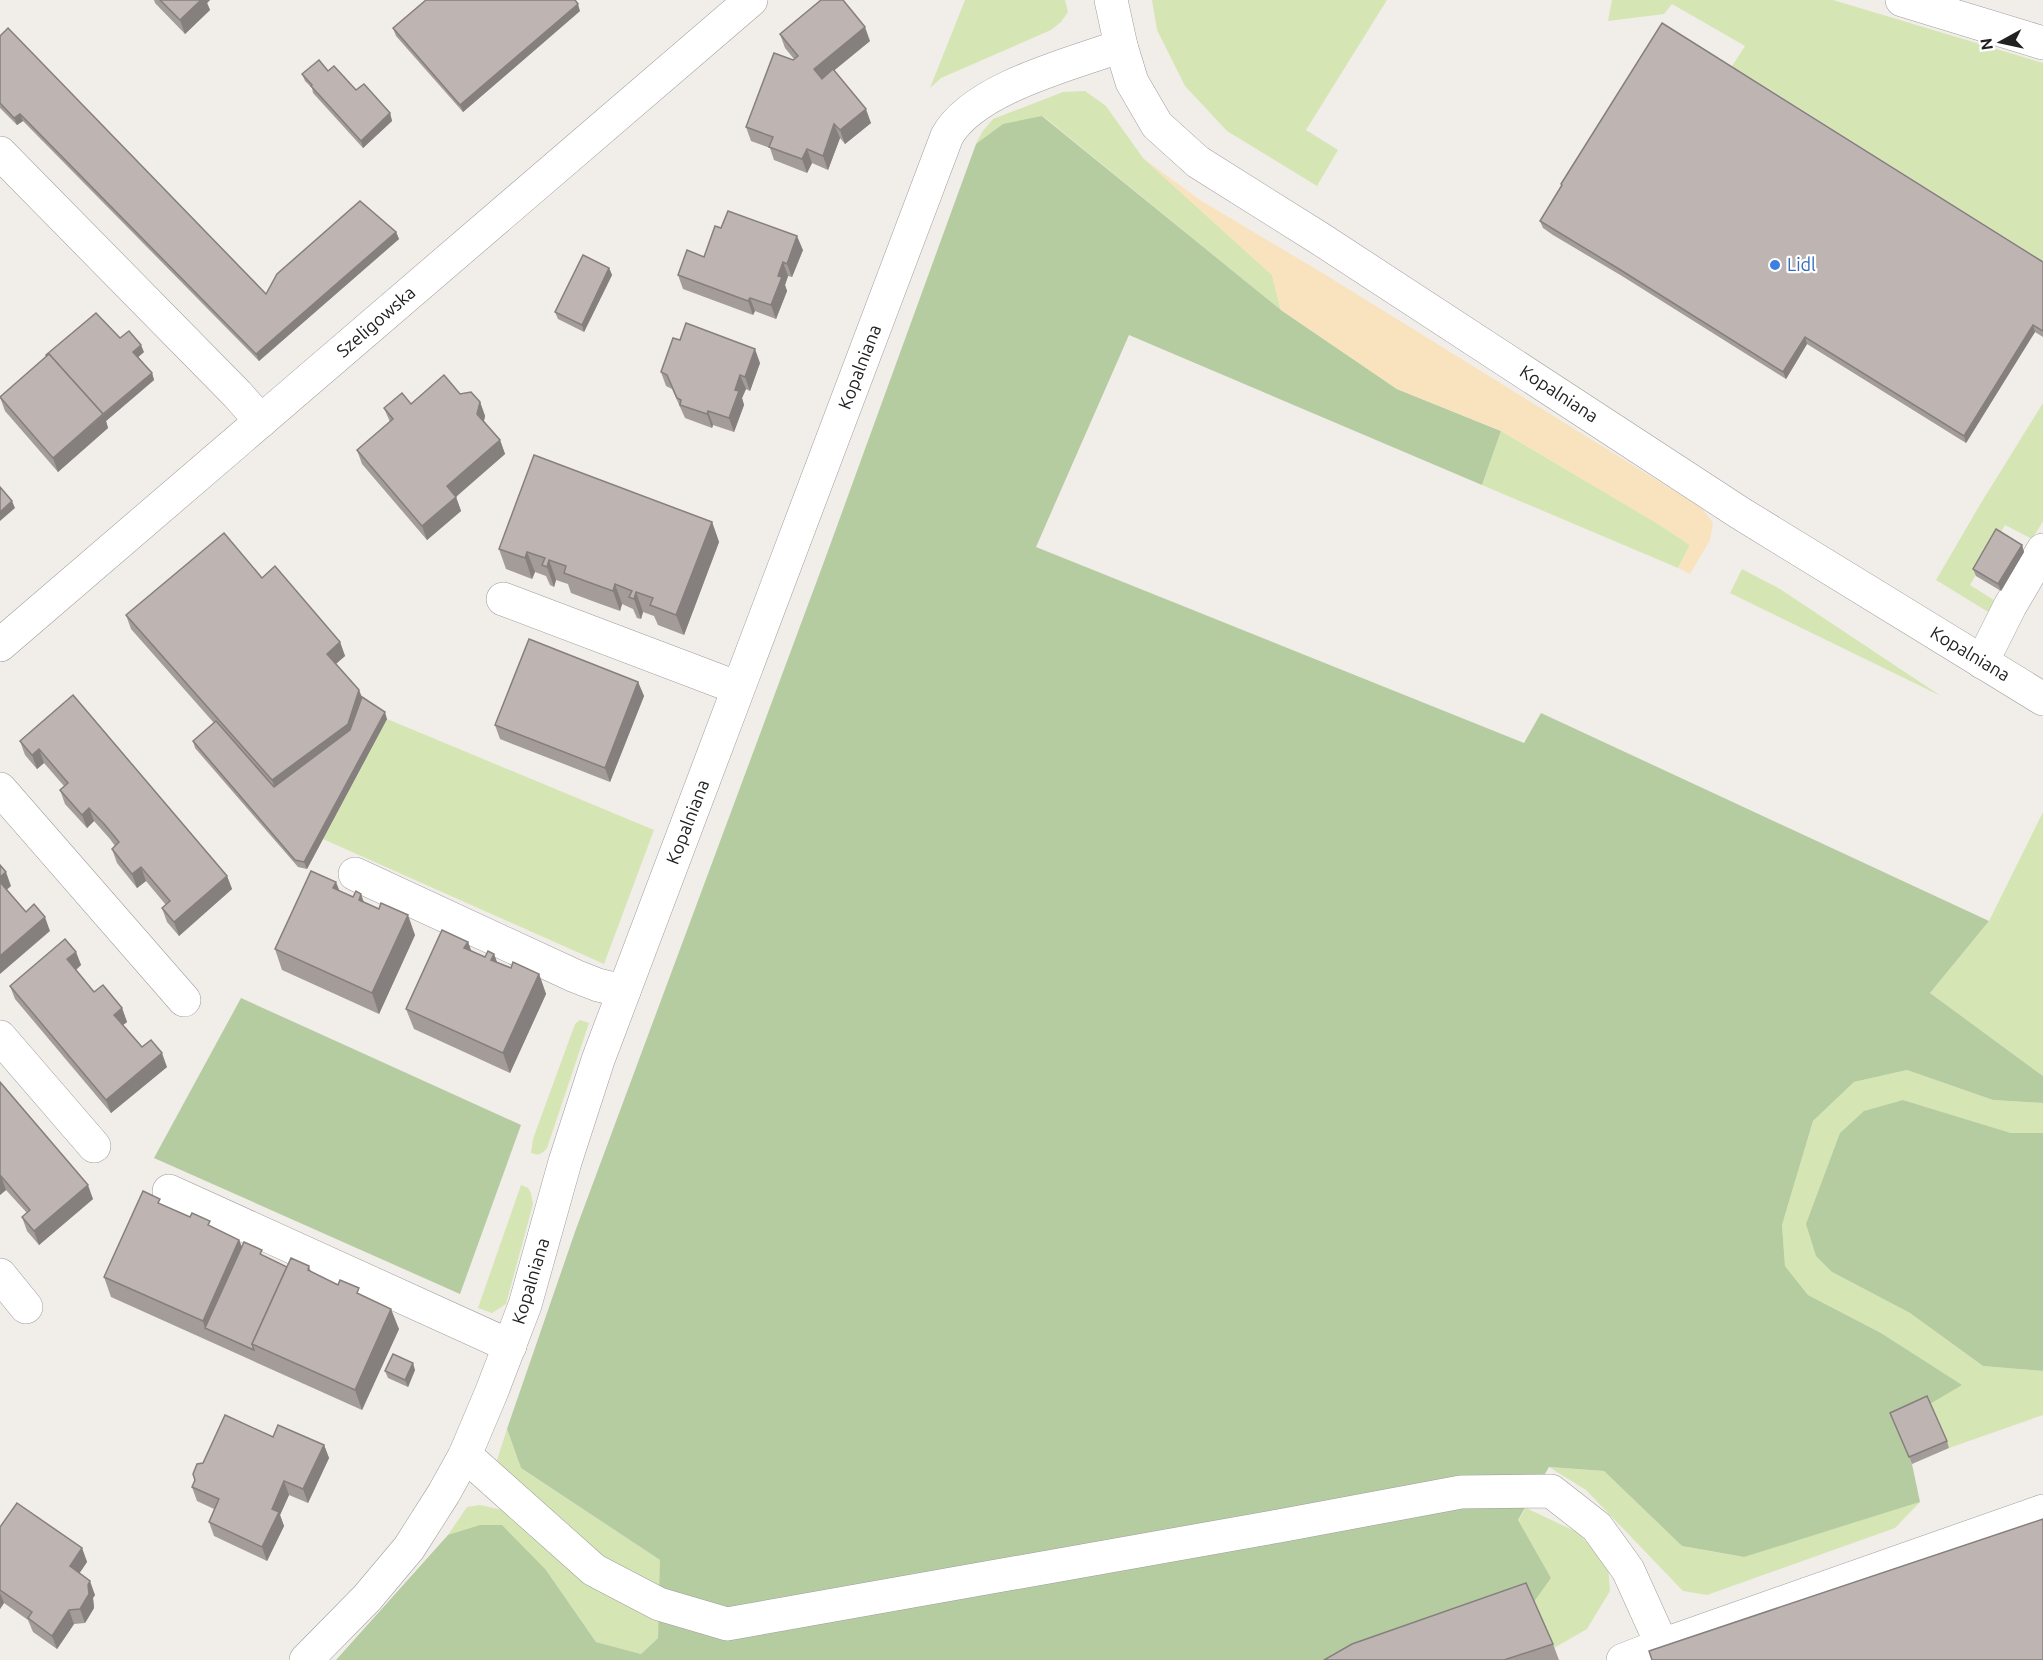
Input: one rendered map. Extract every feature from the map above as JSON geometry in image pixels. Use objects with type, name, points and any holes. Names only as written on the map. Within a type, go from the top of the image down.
[{"type":"street","name":"Szeligowska","points":[[0,645],[751,0]]},
{"type":"street","name":"Kopalniana","points":[[1111,0],[1132,82],[1157,125],[1198,162],[1319,238],[1740,513],[2043,699]]},
{"type":"street","points":[[1902,0],[2043,43]]},
{"type":"street","name":"Kopalniana","points":[[306,1660],[367,1598],[409,1548],[465,1455],[510,1346],[534,1275],[578,1117],[624,991],[947,136],[954,123],[976,105],[1000,92],[1121,46]]},
{"type":"street","points":[[0,153],[229,386],[261,422]]},
{"type":"street","points":[[1982,662],[2013,599],[2043,550]]},
{"type":"street","points":[[503,599],[738,688]]},
{"type":"street","points":[[0,789],[184,1000]]},
{"type":"street","points":[[355,874],[575,976],[598,985],[624,991]]},
{"type":"street","points":[[0,1037],[94,1146]]},
{"type":"street","points":[[169,1191],[510,1346]]},
{"type":"street","points":[[0,1275],[27,1307]]},
{"type":"street","points":[[465,1455],[594,1570],[659,1604],[727,1624],[1244,1533],[1461,1492],[1551,1491],[1597,1527],[1622,1561],[1662,1645]]},
{"type":"street","points":[[1623,1660],[2043,1511]]},
{"type":"green space","points":[[965,0],[1065,0],[1068,12],[1051,30],[941,78],[930,88]]},
{"type":"green space","points":[[1152,0],[1387,0],[1306,130],[1338,150],[1317,186],[1227,131],[1185,86],[1157,30]]},
{"type":"green space","points":[[1612,0],[1833,0],[2043,63],[2043,261],[1732,66],[1745,46],[1672,4],[1664,14],[1608,21]]},
{"type":"green space","points":[[1085,91],[1106,106],[1143,158],[1272,275],[1281,310],[1043,116],[976,144],[993,119],[1063,92]]},
{"type":"green space","points":[[1042,116],[1281,310],[1397,389],[1501,431],[1482,485],[1129,335],[1036,547],[1524,743],[1541,713],[1989,921],[1930,993],[2043,1076],[2043,1103],[1993,1100],[1907,1070],[1854,1082],[1813,1121],[1782,1225],[1785,1266],[1808,1295],[1881,1333],[1962,1385],[1930,1404],[1893,1420],[1912,1464],[1920,1502],[1744,1557],[1682,1546],[1604,1471],[1549,1467],[1518,1520],[1551,1578],[1533,1603],[1372,1660],[336,1660],[448,1535],[480,1525],[502,1525],[546,1570],[596,1642],[641,1654],[658,1638],[660,1560],[521,1468],[507,1429],[576,1229],[825,559],[976,144],[1003,124]]},
{"type":"green space","points":[[2043,403],[2043,521],[2032,539],[2005,525],[1970,585],[2005,607],[1998,618],[1936,580]]},
{"type":"green space","points":[[1501,431],[1690,545],[1678,568],[1482,485]]},
{"type":"green space","points":[[1742,569],[1780,589],[1941,696],[1730,593]]},
{"type":"green space","points":[[387,719],[654,830],[604,964],[323,839]]},
{"type":"green space","points":[[2043,812],[2043,1076],[1930,993],[1989,921]]},
{"type":"green space","points":[[241,998],[521,1125],[460,1294],[154,1158]]},
{"type":"green space","points":[[580,1020],[589,1023],[547,1148],[540,1154],[531,1153],[533,1139],[575,1024]]},
{"type":"green space","points":[[1907,1070],[1993,1100],[2043,1103],[2043,1133],[2011,1133],[1903,1100],[1832,1272],[1910,1313],[1983,1366],[2043,1371],[2043,1415],[1949,1448],[1930,1404],[1961,1385],[1881,1333],[1808,1295],[1785,1266],[1782,1225],[1813,1121],[1854,1082]]},
{"type":"green space","points":[[1903,1100],[2011,1133],[2043,1133],[2043,1371],[1983,1366],[1910,1313],[1832,1272],[1816,1256],[1806,1224],[1840,1133],[1864,1111]]},
{"type":"green space","points":[[521,1185],[528,1188],[533,1204],[506,1304],[492,1313],[478,1308]]},
{"type":"green space","points":[[507,1429],[521,1468],[660,1560],[660,1586],[604,1560],[508,1476],[497,1460]]},
{"type":"green space","points":[[1549,1467],[1604,1471],[1682,1546],[1743,1557],[1920,1502],[1895,1528],[1707,1595],[1683,1591],[1586,1490]]},
{"type":"green space","points":[[480,1505],[507,1511],[659,1618],[658,1638],[641,1654],[596,1642],[546,1570],[448,1535],[467,1507]]},
{"type":"green space","points":[[1526,1508],[1577,1532],[1608,1564],[1610,1591],[1587,1629],[1554,1648],[1372,1660],[1551,1578],[1518,1521]]},
{"type":"sand","points":[[1143,158],[1200,200],[1329,277],[1702,508],[1713,523],[1710,540],[1690,574],[1678,568],[1690,545],[1660,525],[1501,431],[1397,389],[1281,310],[1272,275]]},
{"type":"building","points":[[160,0],[201,0],[180,20]]},
{"type":"building","points":[[426,0],[575,0],[578,4],[460,105],[393,28]]},
{"type":"building","points":[[821,0],[843,0],[865,27],[814,69],[822,79],[833,69],[866,109],[840,130],[834,124],[823,156],[807,149],[802,159],[769,147],[773,137],[746,127],[774,53],[793,60],[798,56],[780,34]]},
{"type":"building","points":[[1662,23],[2043,262],[2043,331],[2033,325],[1964,436],[1805,337],[1783,372],[1540,221]]},
{"type":"building","points":[[8,28],[266,294],[277,274],[360,201],[396,232],[256,354],[20,114],[14,118],[0,103],[0,36]]},
{"type":"building","points":[[319,60],[328,71],[334,66],[356,90],[364,84],[390,113],[361,141],[302,74]]},
{"type":"building","points":[[728,211],[797,236],[787,264],[783,262],[778,276],[782,277],[771,305],[750,298],[748,301],[678,275],[687,250],[704,257],[715,226],[721,228]]},
{"type":"building","points":[[583,255],[609,268],[582,325],[555,312]]},
{"type":"building","points":[[96,313],[120,338],[129,331],[141,345],[133,352],[152,373],[103,414],[49,354],[46,355]]},
{"type":"building","points":[[686,323],[755,349],[745,377],[740,375],[735,390],[739,391],[729,418],[680,405],[681,400],[677,398],[667,375],[661,372],[673,338],[680,340]]},
{"type":"building","points":[[49,354],[103,414],[53,458],[0,397]]},
{"type":"building","points":[[444,375],[460,394],[471,392],[480,402],[477,414],[500,440],[447,486],[456,497],[422,526],[357,450],[393,419],[384,408],[402,393],[411,404]]},
{"type":"building","points":[[534,455],[712,522],[676,615],[650,605],[653,598],[636,592],[634,599],[629,597],[632,591],[615,584],[613,591],[564,573],[566,566],[549,560],[547,567],[542,565],[545,558],[527,552],[525,558],[499,549]]},
{"type":"building","points":[[0,487],[12,501],[0,512]]},
{"type":"building","points":[[1996,529],[2022,545],[1998,584],[1973,569]]},
{"type":"building","points":[[224,533],[262,578],[275,566],[340,642],[327,654],[359,690],[348,724],[272,780],[126,615]]},
{"type":"building","points":[[529,639],[638,682],[605,768],[495,725]]},
{"type":"building","points":[[73,695],[227,876],[174,922],[162,908],[170,901],[141,867],[132,874],[112,849],[119,842],[105,825],[89,808],[82,815],[60,790],[68,783],[39,749],[32,755],[20,741]]},
{"type":"building","points":[[362,697],[385,712],[304,862],[295,860],[193,741],[216,721],[274,787],[350,730]]},
{"type":"building","points":[[0,865],[6,872],[0,877]]},
{"type":"building","points":[[311,871],[336,882],[333,888],[353,897],[356,891],[361,894],[359,900],[379,909],[381,903],[408,915],[372,993],[275,949]]},
{"type":"building","points":[[0,882],[26,912],[34,904],[45,917],[0,956]]},
{"type":"building","points":[[442,930],[468,942],[464,948],[485,957],[488,951],[494,954],[491,960],[511,968],[513,962],[539,974],[503,1053],[406,1009]]},
{"type":"building","points":[[65,939],[76,952],[67,959],[94,992],[103,985],[122,1008],[114,1015],[142,1047],[151,1040],[162,1053],[106,1100],[10,986]]},
{"type":"building","points":[[0,1082],[88,1185],[34,1231],[22,1217],[30,1210],[0,1177]]},
{"type":"building","points":[[143,1191],[160,1199],[158,1203],[190,1217],[192,1213],[210,1221],[208,1225],[239,1240],[203,1321],[104,1277]]},
{"type":"building","points":[[244,1242],[262,1250],[260,1254],[287,1267],[252,1344],[254,1350],[205,1328]]},
{"type":"building","points":[[291,1258],[309,1266],[308,1270],[338,1285],[340,1280],[359,1288],[357,1293],[391,1309],[355,1390],[252,1344]]},
{"type":"building","points":[[393,1354],[413,1363],[405,1380],[385,1371]]},
{"type":"building","points":[[1927,1396],[1947,1441],[1909,1457],[1890,1413]]},
{"type":"building","points":[[225,1415],[273,1437],[278,1425],[324,1445],[303,1489],[284,1481],[272,1509],[279,1512],[262,1547],[209,1522],[219,1499],[192,1487],[197,1464],[203,1463]]},
{"type":"building","points":[[17,1503],[82,1548],[70,1566],[90,1581],[89,1594],[80,1609],[69,1610],[52,1636],[28,1618],[32,1612],[0,1590],[0,1527]]},
{"type":"building","points":[[2043,1519],[2043,1660],[1652,1660],[1649,1651]]},
{"type":"building","points":[[1526,1583],[1553,1644],[1504,1660],[1324,1660],[1352,1644]]},
{"type":"place","name":"Lidl","points":[[1775,265]]}]
